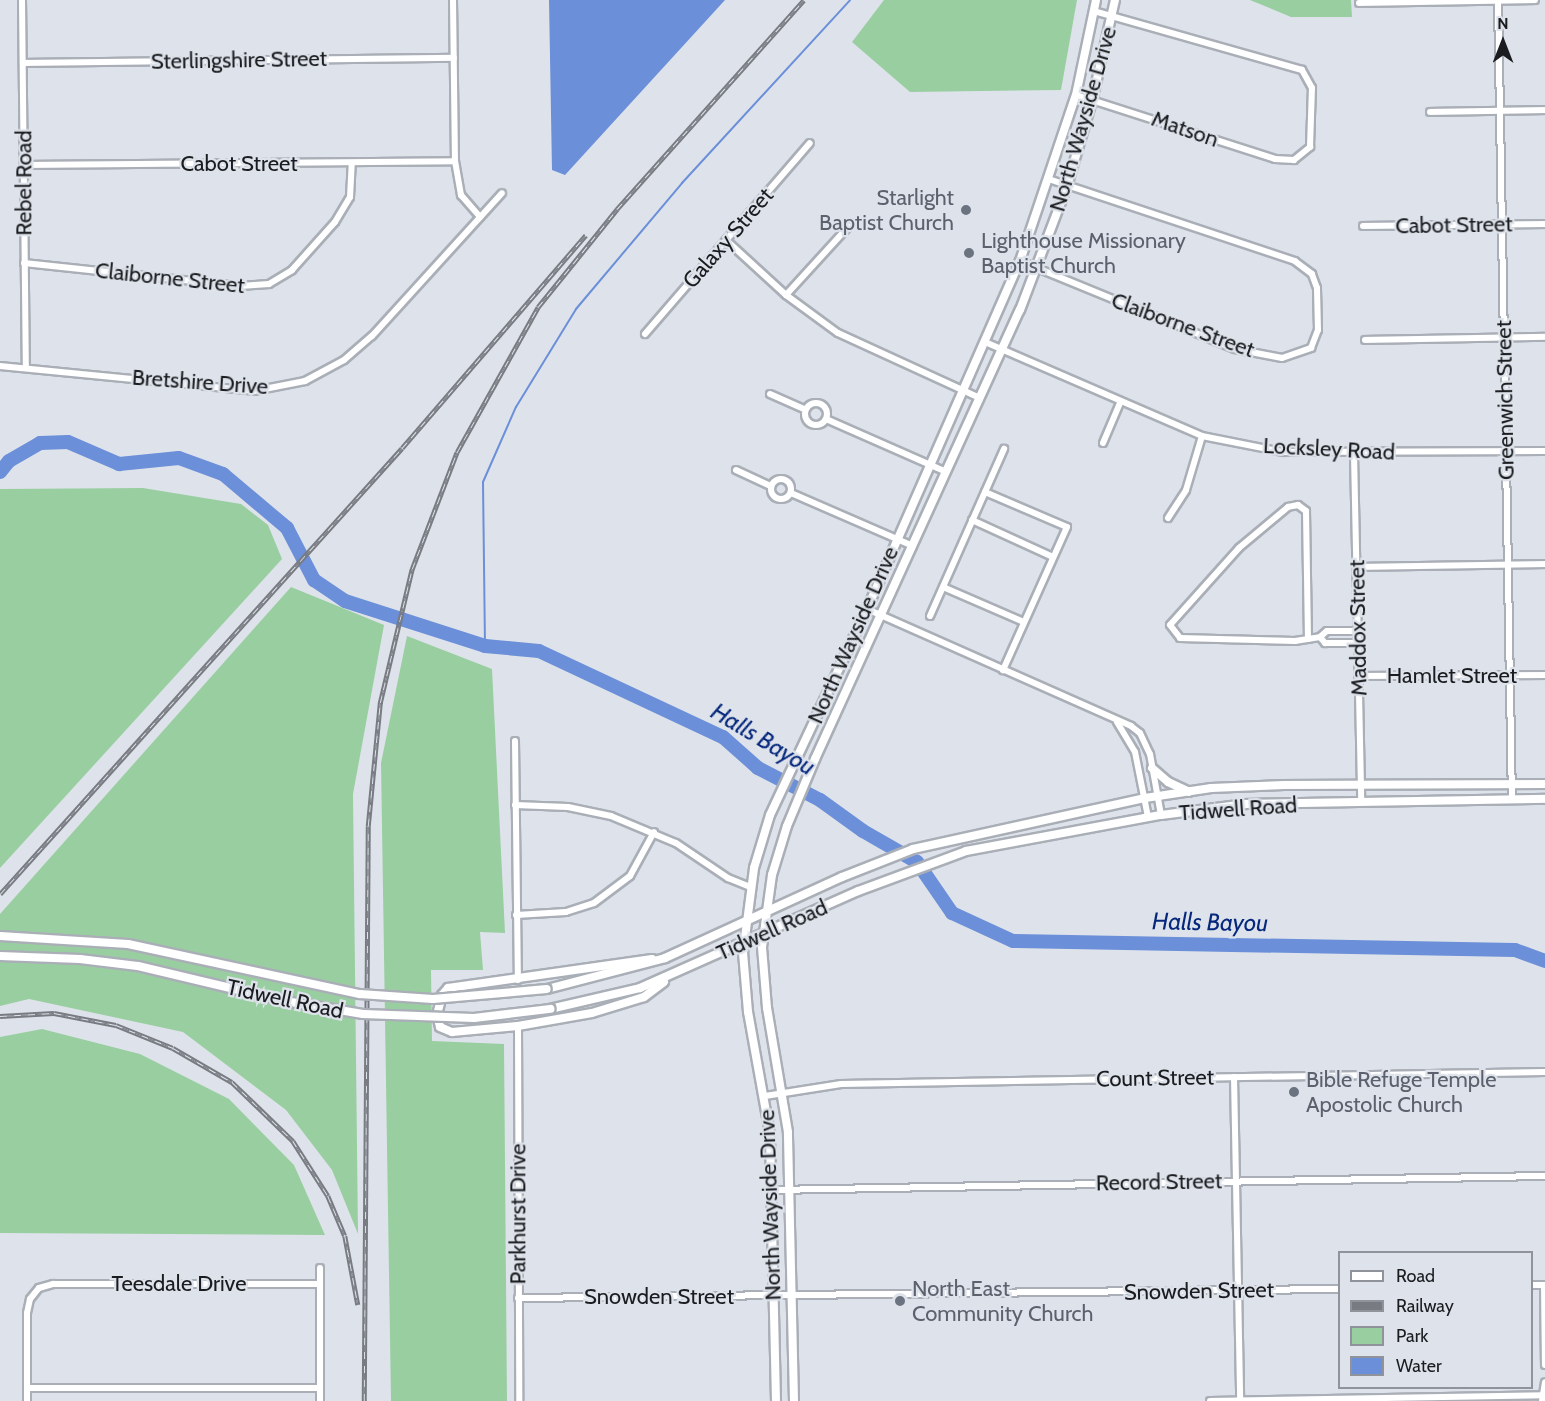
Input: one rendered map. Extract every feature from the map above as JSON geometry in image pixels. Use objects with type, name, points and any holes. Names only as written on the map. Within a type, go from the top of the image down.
[{"type":"main road","name":"North Wayside Drive","points":[[776,1401],[773,1190],[765,1096],[748,1012],[744,942],[750,887],[770,815],[867,609],[1020,261],[1076,95],[1096,0]]},
{"type":"main road","name":"North Wayside Drive","points":[[794,1401],[791,1189],[783,1093],[766,1008],[764,934],[772,875],[787,826],[815,759],[883,615],[1035,268],[1066,186],[1092,101],[1115,0]]},
{"type":"main road","points":[[1152,768],[1168,782],[1189,792]]},
{"type":"main road","name":"Tidwell Road","points":[[0,936],[128,944],[360,994],[433,999],[546,989],[665,958],[842,877],[950,839],[1145,798],[1189,792],[1284,785],[1545,784]]},
{"type":"main road","name":"Tidwell Road","points":[[0,956],[138,966],[285,1001],[363,1014],[474,1018],[605,998],[672,976],[858,891],[966,851],[1148,817],[1246,804],[1545,799]]},
{"type":"main road","points":[[665,958],[622,961],[518,980],[448,988],[442,995],[437,1015],[441,1027],[452,1032],[518,1026],[592,1013],[644,997],[672,976]]},
{"type":"street","name":"Rebel Road","points":[[22,0],[26,367]]},
{"type":"street","points":[[453,0],[455,161],[461,195],[480,217]]},
{"type":"street","name":"Greenwich Street","points":[[1498,0],[1512,799]]},
{"type":"street","points":[[1359,3],[1535,0]]},
{"type":"street","points":[[1094,11],[1112,16]]},
{"type":"street","name":"Matson","points":[[1076,95],[1275,159],[1294,160],[1310,147],[1312,88],[1302,70],[1112,16]]},
{"type":"street","name":"Sterlingshire Street","points":[[23,63],[454,58]]},
{"type":"street","points":[[1430,112],[1545,110]]},
{"type":"street","name":"Galaxy Street","points":[[645,334],[810,143]]},
{"type":"street","name":"Cabot Street","points":[[24,165],[455,161]]},
{"type":"street","name":"Claiborne Street","points":[[24,263],[240,286],[268,284],[292,270],[335,222],[350,197],[352,163]]},
{"type":"street","points":[[1049,179],[1066,186]]},
{"type":"street","name":"Claiborne Street","points":[[1020,261],[1236,349],[1281,358],[1311,348],[1318,330],[1317,288],[1312,274],[1296,261],[1066,186]]},
{"type":"street","name":"Bretshire Drive","points":[[0,366],[254,391],[305,381],[344,360],[372,336],[502,193]]},
{"type":"street","name":"Cabot Street","points":[[1363,226],[1545,224]]},
{"type":"street","points":[[786,295],[849,226]]},
{"type":"street","points":[[726,240],[786,295],[838,333],[980,398]]},
{"type":"street","points":[[1365,340],[1545,337]]},
{"type":"street","name":"Locksley Road","points":[[985,342],[1120,403],[1202,436],[1283,452],[1354,454],[1545,451]]},
{"type":"street","points":[[770,394],[806,410],[812,424],[818,425],[826,419]]},
{"type":"street","points":[[1103,443],[1120,403]]},
{"type":"street","points":[[806,410],[814,404],[820,405],[826,419],[946,472]]},
{"type":"street","points":[[1168,518],[1186,490],[1202,436]]},
{"type":"street","points":[[930,616],[1004,449]]},
{"type":"street","name":"Maddox Street","points":[[1354,454],[1361,802]]},
{"type":"street","points":[[736,470],[771,486]]},
{"type":"street","points":[[771,486],[778,479],[787,480],[791,493],[913,546]]},
{"type":"street","points":[[771,486],[772,495],[780,500],[791,493]]},
{"type":"street","points":[[985,492],[1067,527],[1003,670]]},
{"type":"street","points":[[1308,639],[1306,511],[1298,505],[1288,507],[1239,548],[1170,625],[1180,638],[1308,639],[1320,637],[1327,631],[1358,631]]},
{"type":"street","points":[[972,520],[1053,557]]},
{"type":"street","points":[[1357,567],[1545,564]]},
{"type":"street","points":[[943,587],[1024,622]]},
{"type":"street","points":[[867,609],[1140,733],[1152,768],[1161,815]]},
{"type":"street","points":[[1320,637],[1325,643],[1358,643]]},
{"type":"street","name":"Hamlet Street","points":[[1358,676],[1545,675]]},
{"type":"street","points":[[1117,722],[1135,752],[1148,817]]},
{"type":"street","points":[[515,741],[518,980]]},
{"type":"street","points":[[515,805],[591,811],[654,832],[728,878],[750,887]]},
{"type":"street","points":[[516,915],[566,912],[608,895],[630,876],[654,832]]},
{"type":"street","name":"Parkhurst Drive","points":[[518,1026],[519,1401]]},
{"type":"street","name":"Count Street","points":[[765,1096],[840,1084],[1545,1072]]},
{"type":"street","points":[[1234,1077],[1240,1401]]},
{"type":"street","name":"Record Street","points":[[773,1190],[1545,1176]]},
{"type":"street","points":[[320,1401],[321,1268]]},
{"type":"street","name":"Teesdale Drive","points":[[27,1388],[27,1313],[30,1299],[39,1288],[53,1284],[320,1284]]},
{"type":"street","points":[[1544,1285],[1545,1365]]},
{"type":"street","name":"Snowden Street","points":[[518,1298],[1338,1289]]},
{"type":"street","points":[[1210,1401],[1543,1398],[1545,1382]]},
{"type":"street","points":[[27,1401],[27,1388],[320,1388]]},
{"type":"green space","points":[[884,0],[1077,0],[1061,90],[910,92],[852,42]]},
{"type":"green space","points":[[1250,0],[1351,0],[1352,17],[1291,17]]},
{"type":"green space","points":[[143,488],[241,504],[268,525],[282,559],[0,868],[0,489]]},
{"type":"green space","points":[[291,587],[384,625],[353,794],[358,1234],[332,1170],[286,1110],[183,1032],[29,999],[0,1006],[0,914]]},
{"type":"green space","points":[[407,636],[492,669],[505,933],[480,932],[483,970],[431,970],[432,1041],[504,1044],[507,1401],[391,1401],[381,763]]},
{"type":"green space","points":[[42,1029],[140,1054],[229,1099],[294,1165],[325,1235],[0,1233],[0,1037]]},
{"type":"water","points":[[549,0],[725,0],[565,175],[552,170]]},
{"type":"waterway","points":[[485,646],[483,482],[516,407],[576,309],[682,183],[850,0]]},
{"type":"waterway","name":"Halls Bayou","points":[[0,472],[9,461],[40,443],[68,442],[119,464],[179,458],[223,474],[287,528],[314,580],[345,601],[485,646],[539,651],[723,737],[758,768],[820,800],[863,831],[917,862],[952,913],[1013,941],[1515,950],[1545,961]]},
{"type":"railway","points":[[364,1401],[368,826],[380,703],[412,569],[457,452],[538,307],[617,209],[804,0]]},
{"type":"railway","points":[[0,894],[402,448],[586,235]]},
{"type":"railway","points":[[0,1016],[54,1013],[116,1025],[173,1048],[232,1082],[293,1141],[328,1196],[345,1236],[358,1305]]},
{"type":"place","name":"Starlight Baptist Church","points":[[966,210]]},
{"type":"place","name":"Lighthouse Missionary Baptist Church","points":[[969,253]]},
{"type":"place","name":"Bible Refuge Temple Apostolic Church","points":[[1294,1092]]},
{"type":"place","name":"North East Community Church","points":[[900,1301]]}]
